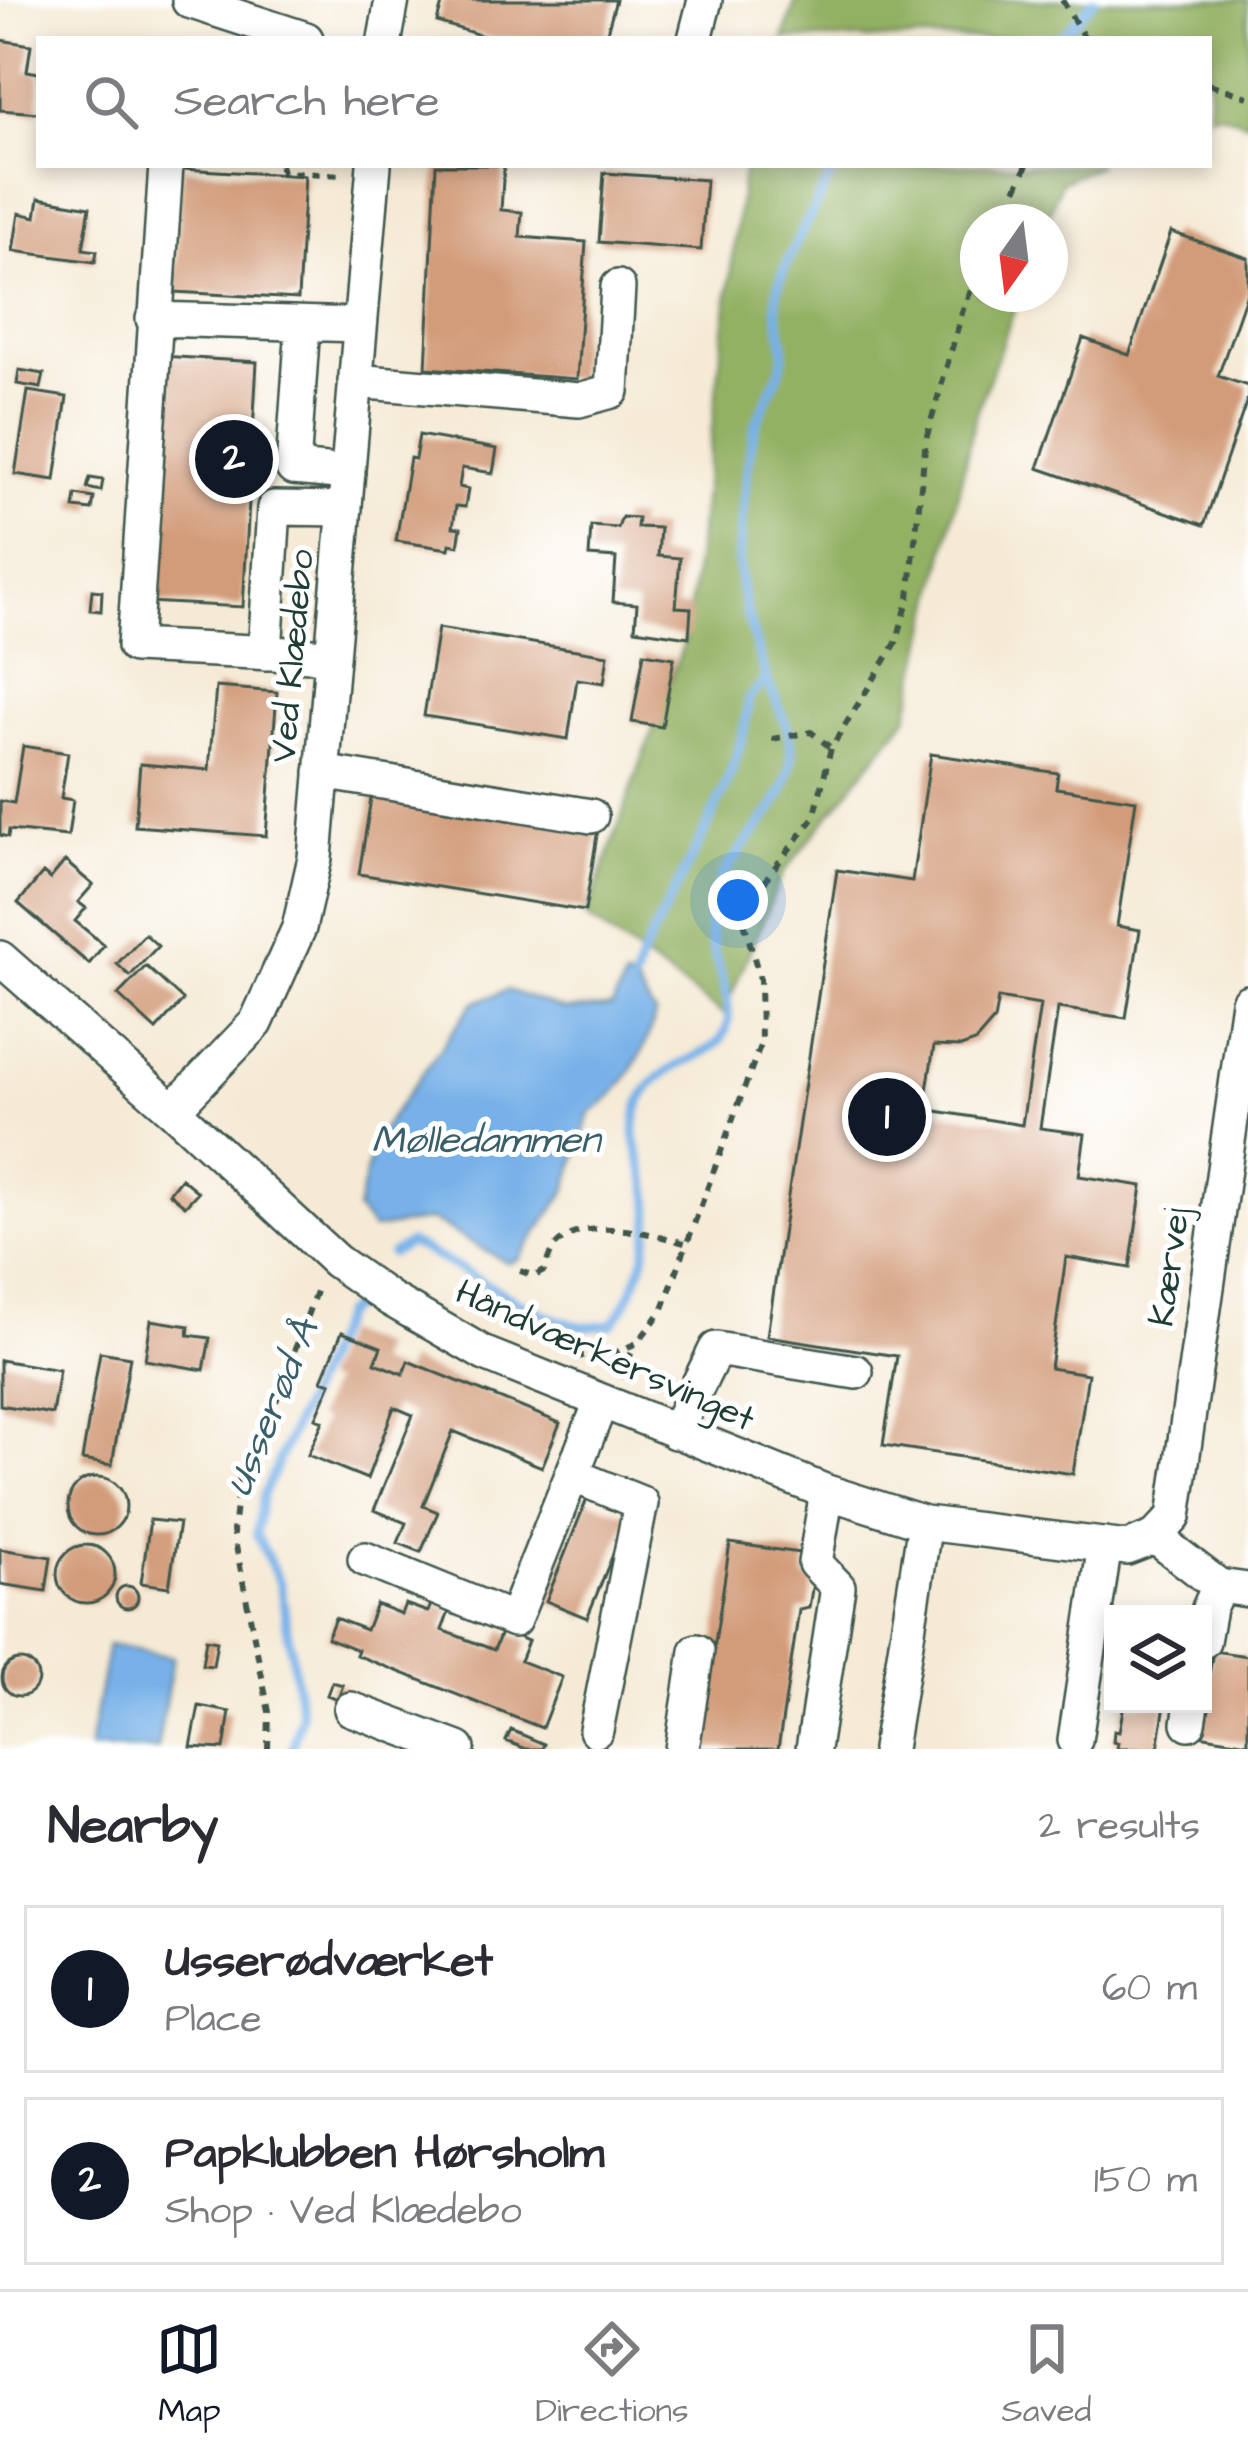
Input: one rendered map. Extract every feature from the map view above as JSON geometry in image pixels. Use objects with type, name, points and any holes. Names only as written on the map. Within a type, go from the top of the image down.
[{"type":"street","points":[[696,36],[705,0]]},
{"type":"street","points":[[189,1],[298,36]]},
{"type":"street","points":[[166,168],[134,646],[332,656]]},
{"type":"street","name":"Ved Klædebo","points":[[173,1110],[256,1023],[299,928],[315,858],[374,171]]},
{"type":"street","points":[[356,381],[578,400],[612,391],[618,287]]},
{"type":"street","points":[[153,319],[360,325]]},
{"type":"street","points":[[303,325],[293,468],[348,473]]},
{"type":"street","points":[[266,653],[274,508],[345,509]]},
{"type":"street","points":[[322,772],[591,816]]},
{"type":"street","name":"Håndværkersvinget","points":[[0,958],[336,1261],[390,1299],[485,1354],[826,1492],[925,1523],[1127,1548],[1155,1537]]},
{"type":"street","name":"Kærvej","points":[[1155,1537],[1174,1517],[1238,1132],[1248,1001]]},
{"type":"street","points":[[675,1432],[716,1349],[856,1372]]},
{"type":"street","points":[[365,1559],[514,1620],[602,1402]]},
{"type":"street","points":[[572,1474],[641,1503],[596,1730]]},
{"type":"street","points":[[813,1749],[838,1587],[815,1563],[826,1492]]},
{"type":"street","points":[[889,1749],[925,1523]]},
{"type":"street","points":[[1155,1537],[1233,1588]]},
{"type":"street","points":[[1075,1740],[1106,1545]]},
{"type":"street","points":[[682,1749],[697,1651]]},
{"type":"street","points":[[351,1709],[458,1749]]},
{"type":"path","points":[[1062,0],[1083,36]]},
{"type":"path","points":[[1212,85],[1248,98]]},
{"type":"path","points":[[281,168],[282,172],[374,171]]},
{"type":"path","points":[[1010,204],[1027,168]]},
{"type":"path","points":[[570,1358],[615,1353],[637,1342],[662,1311],[688,1244],[761,1043],[760,980],[744,922],[767,876],[814,818],[831,748],[896,643],[909,598],[926,439],[962,312]]},
{"type":"path","points":[[772,739],[811,732],[831,748]]},
{"type":"path","points":[[520,1271],[535,1276],[544,1271],[554,1246],[570,1236],[603,1228],[688,1244]]},
{"type":"path","points":[[268,1749],[269,1712],[233,1531],[239,1479],[270,1418],[320,1280],[336,1261]]},
{"type":"green space","points":[[796,0],[1248,0],[1248,123],[1212,114],[1212,36],[784,36]]},
{"type":"green space","points":[[744,168],[1092,168],[1061,182],[1053,204],[960,204],[960,312],[1013,312],[975,417],[908,716],[783,873],[723,1014],[586,917],[687,634]]},
{"type":"water","name":"Mølledammen","points":[[625,979],[634,982],[655,1014],[646,1042],[623,1082],[590,1113],[566,1191],[519,1259],[508,1263],[431,1220],[373,1229],[357,1210],[374,1141],[473,1003],[507,990],[565,1010],[612,1007]]},
{"type":"water","points":[[108,1645],[173,1657],[157,1749],[89,1749]]},
{"type":"building","points":[[443,0],[616,0],[606,36],[483,36],[437,22]]},
{"type":"building","points":[[0,40],[31,45],[27,71],[36,72],[36,113],[0,110]]},
{"type":"building","points":[[436,168],[504,168],[501,210],[522,212],[520,237],[586,242],[577,379],[426,368]]},
{"type":"building","points":[[182,169],[305,176],[298,299],[175,292]]},
{"type":"building","points":[[604,173],[706,180],[701,250],[599,242]]},
{"type":"building","points":[[39,198],[90,207],[83,249],[97,251],[95,262],[13,251],[19,213],[36,217]]},
{"type":"building","points":[[1171,232],[1248,258],[1248,290],[1218,376],[1248,386],[1248,397],[1204,525],[1038,468],[1083,338],[1129,355]]},
{"type":"building","points":[[161,356],[257,362],[243,607],[147,602]]},
{"type":"building","points":[[19,370],[44,374],[41,388],[17,384]]},
{"type":"building","points":[[28,391],[67,397],[55,480],[15,474]]},
{"type":"building","points":[[419,435],[497,449],[493,473],[462,468],[459,487],[468,489],[465,507],[456,506],[453,527],[461,528],[458,546],[450,544],[449,549],[396,541],[410,458],[415,459]]},
{"type":"building","points":[[90,478],[103,480],[101,491],[87,488]]},
{"type":"building","points":[[76,495],[94,498],[92,510],[74,508]]},
{"type":"building","points":[[622,517],[638,518],[637,527],[660,528],[658,556],[680,558],[676,607],[691,608],[689,637],[635,629],[637,604],[613,602],[616,558],[589,556],[591,526],[618,528]]},
{"type":"building","points":[[92,590],[102,591],[101,611],[90,610]]},
{"type":"building","points":[[438,628],[608,655],[604,683],[577,679],[568,739],[424,716]]},
{"type":"building","points":[[644,653],[674,658],[662,727],[632,722]]},
{"type":"building","points":[[216,687],[277,692],[266,836],[135,826],[140,764],[209,770]]},
{"type":"building","points":[[23,746],[68,753],[61,798],[73,800],[68,836],[9,830],[8,837],[0,835],[0,801],[14,803]]},
{"type":"building","points":[[931,754],[1058,773],[1056,788],[1136,800],[1117,926],[1140,930],[1126,1018],[1058,1008],[1040,1128],[1085,1134],[1079,1176],[1142,1186],[1130,1268],[1066,1257],[1050,1368],[1088,1374],[1073,1474],[883,1445],[897,1356],[767,1336],[837,870],[912,881]],"holes":[[[998,998],[1040,1005],[1022,1125],[924,1109],[934,1046],[961,1047],[975,1042],[994,1020]]]},
{"type":"building","points":[[372,792],[598,829],[585,911],[359,874]]},
{"type":"building","points":[[65,861],[93,885],[78,902],[86,908],[75,921],[104,945],[89,964],[18,903],[43,873],[50,879]]},
{"type":"building","points":[[145,934],[158,946],[130,976],[117,964]]},
{"type":"building","points":[[146,966],[183,1000],[156,1030],[118,995]]},
{"type":"building","points":[[181,1178],[198,1192],[185,1206],[169,1193]]},
{"type":"building","points":[[151,1320],[189,1326],[188,1335],[210,1338],[204,1370],[145,1360]]},
{"type":"building","points":[[342,1332],[381,1347],[375,1363],[403,1374],[408,1361],[560,1423],[542,1467],[453,1431],[423,1506],[438,1512],[421,1552],[398,1543],[406,1523],[374,1510],[413,1415],[394,1407],[367,1479],[308,1455],[323,1421],[316,1418],[331,1383],[322,1380]]},
{"type":"building","points":[[100,1352],[130,1357],[112,1465],[82,1460]]},
{"type":"building","points":[[0,1360],[59,1370],[52,1414],[0,1405]]},
{"type":"building","points":[[97,1477],[117,1486],[126,1506],[117,1526],[97,1535],[77,1526],[68,1506],[77,1486]]},
{"type":"building","points":[[587,1499],[629,1515],[587,1618],[546,1601]]},
{"type":"building","points":[[150,1520],[179,1523],[169,1587],[141,1583]]},
{"type":"building","points":[[730,1543],[807,1554],[804,1576],[813,1583],[809,1608],[799,1610],[778,1749],[699,1749]]},
{"type":"building","points":[[86,1545],[106,1554],[115,1574],[106,1594],[86,1603],[66,1594],[57,1574],[66,1554]]},
{"type":"building","points":[[0,1549],[51,1557],[46,1591],[0,1584]]},
{"type":"building","points":[[127,1586],[138,1597],[127,1608],[116,1597]]},
{"type":"building","points":[[432,1602],[450,1609],[442,1630],[494,1650],[502,1630],[528,1641],[520,1661],[562,1677],[542,1728],[356,1655],[358,1650],[327,1638],[335,1618],[366,1630],[376,1604],[401,1614],[405,1604],[428,1612]]},
{"type":"building","points":[[206,1639],[217,1641],[213,1666],[202,1665]]},
{"type":"building","points":[[1213,1651],[1248,1656],[1248,1743],[1199,1735],[1203,1713],[1212,1713]]},
{"type":"building","points":[[20,1660],[32,1666],[38,1678],[32,1690],[20,1696],[8,1690],[2,1678],[8,1666]]},
{"type":"building","points":[[332,1682],[343,1685],[338,1699],[327,1695]]},
{"type":"building","points":[[199,1706],[230,1712],[224,1749],[191,1747]]},
{"type":"building","points":[[1122,1713],[1164,1713],[1158,1749],[1117,1749],[1114,1731],[1119,1732]]},
{"type":"building","points":[[511,1730],[544,1744],[542,1749],[506,1741]]},
{"type":"waterway","name":"Usserød Å","points":[[1060,36],[1094,0]]},
{"type":"waterway","name":"Usserød Å","points":[[391,1254],[409,1243],[544,1314],[583,1326],[612,1324],[638,1277],[650,1223],[636,1140],[638,1109],[658,1079],[722,1039],[727,997],[711,936],[712,903],[729,866],[777,801],[791,763],[787,728],[766,677],[743,596],[740,542],[755,427],[783,360],[778,288],[834,168]]},
{"type":"waterway","points":[[634,982],[641,958],[736,759],[748,699],[767,679]]},
{"type":"waterway","name":"Usserød Å","points":[[292,1749],[301,1714],[280,1583],[256,1533],[263,1496],[343,1314],[357,1304]]},
{"type":"place","name":"Papklubben Hørsholm","points":[[234,459]]},
{"type":"place","name":"Usserødværket","points":[[887,1117]]}]
